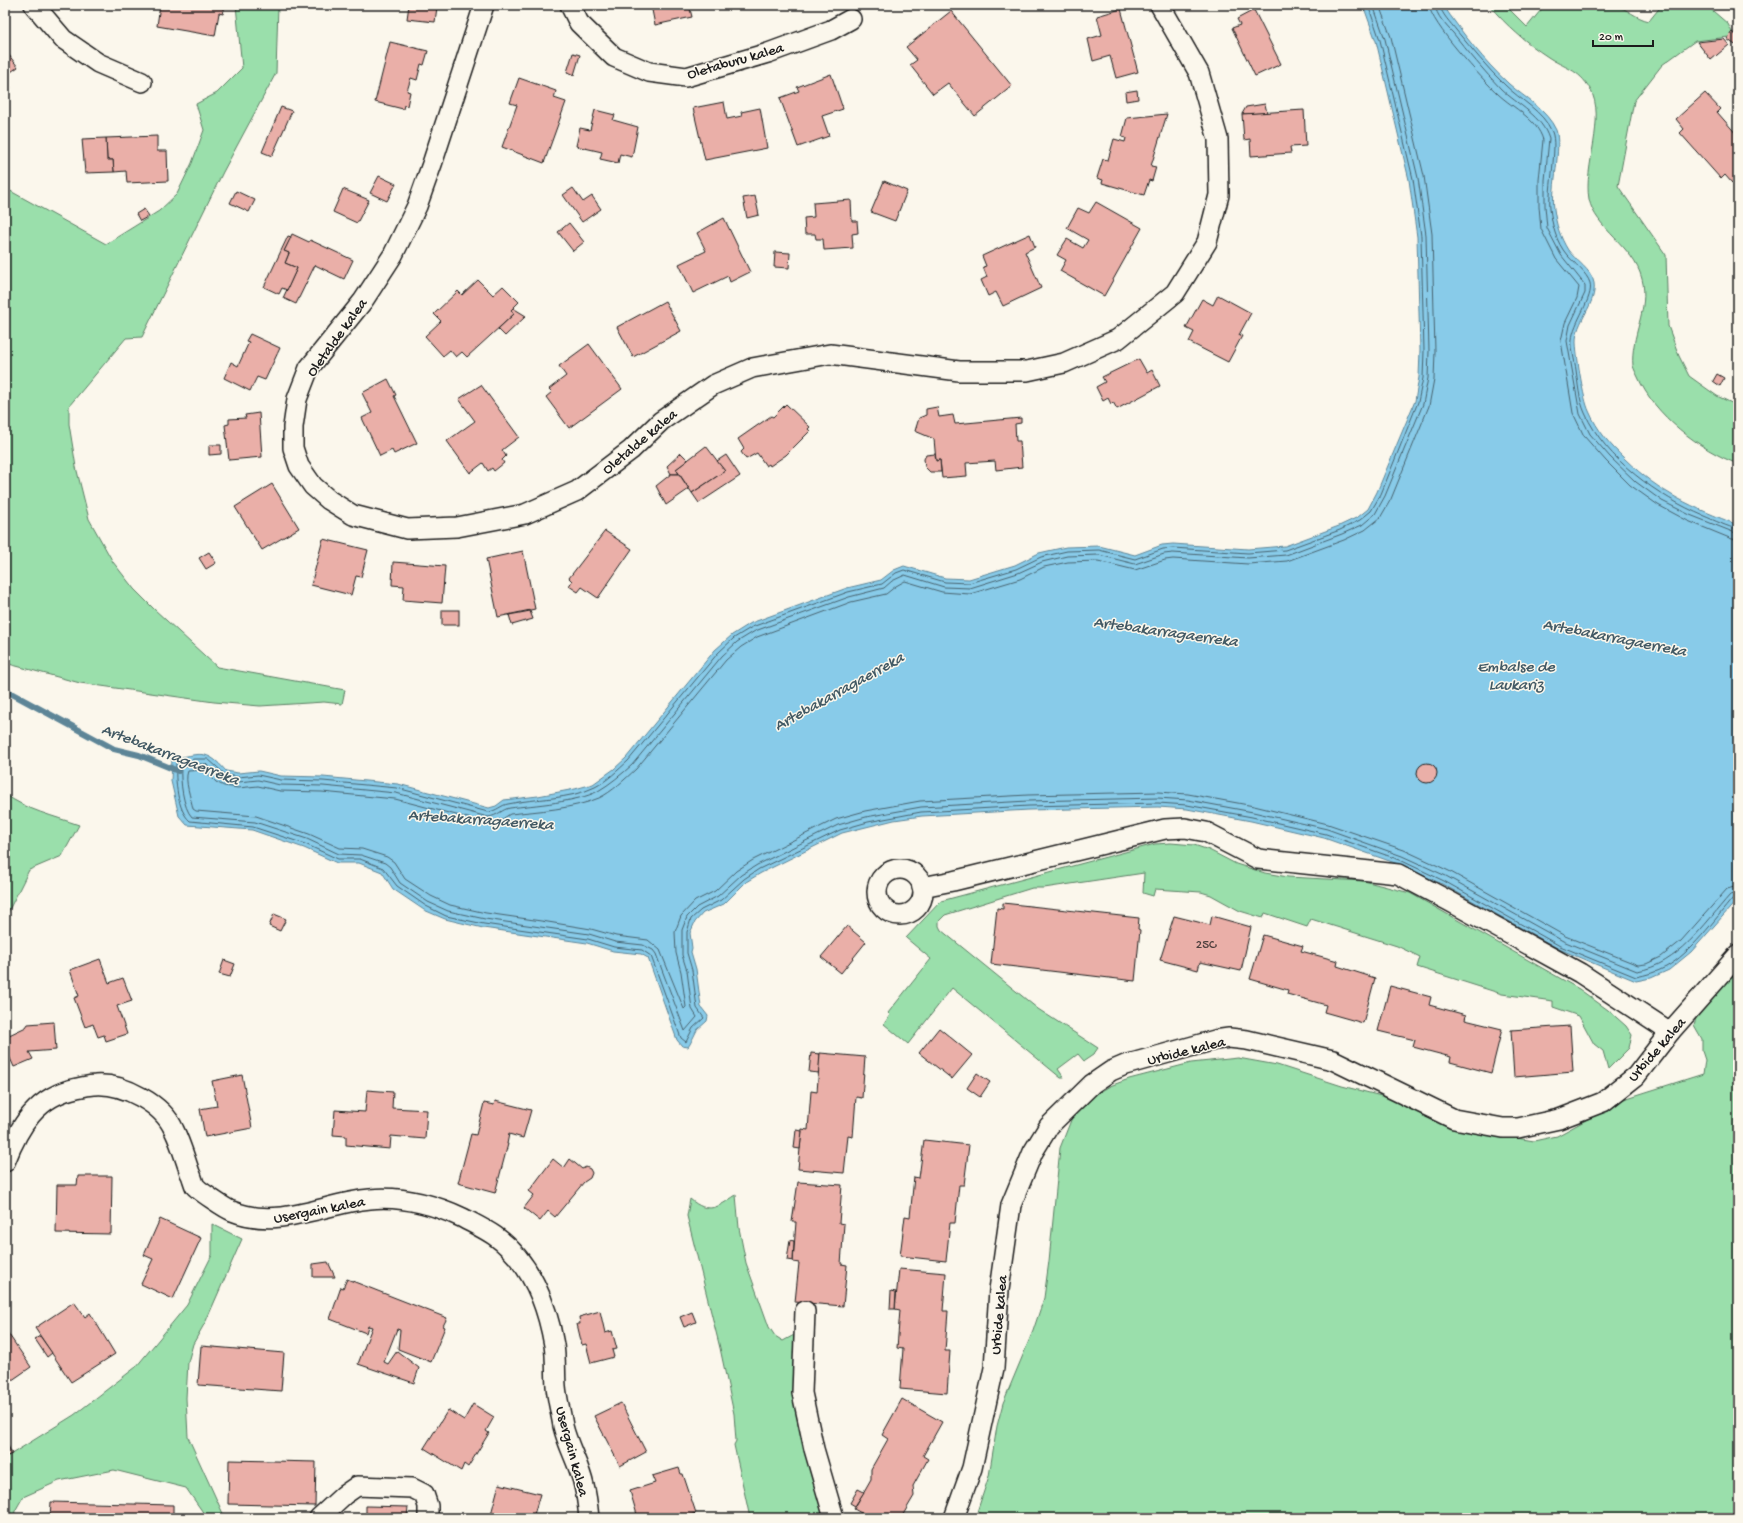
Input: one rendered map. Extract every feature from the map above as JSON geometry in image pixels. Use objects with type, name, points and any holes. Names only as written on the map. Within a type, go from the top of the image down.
[{"type":"street","points":[[34,5],[63,39],[98,63],[142,82]]},
{"type":"street","name":"Oletalde kalea","points":[[484,5],[417,206],[394,256],[363,301],[309,368],[297,399],[293,427],[293,448],[299,466],[313,486],[329,500],[353,515],[407,529],[457,527],[525,514],[577,491],[631,450],[661,421],[713,385],[752,368],[830,354],[959,371],[1027,370],[1064,363],[1118,339],[1175,294],[1207,242],[1219,195],[1218,139],[1199,73],[1160,5]]},
{"type":"street","name":"Oletaburu kalea","points":[[570,5],[579,23],[614,56],[649,72],[686,77],[768,53],[831,30],[851,19]]},
{"type":"street","points":[[922,887],[953,882],[1165,829],[1185,828],[1199,830],[1226,841],[1258,859],[1398,874],[1449,900],[1580,973],[1670,1032]]},
{"type":"street","name":"Urbide kalea","points":[[954,1518],[972,1468],[994,1368],[998,1290],[1010,1205],[1033,1152],[1049,1126],[1092,1084],[1111,1071],[1125,1065],[1215,1040],[1229,1038],[1247,1040],[1333,1060],[1454,1119],[1503,1128],[1514,1128],[1559,1119],[1603,1102],[1636,1076],[1670,1032],[1738,955]]},
{"type":"street","name":"Usergain kalea","points":[[5,1162],[12,1144],[30,1116],[49,1098],[69,1090],[96,1085],[116,1087],[134,1094],[156,1106],[174,1128],[195,1186],[230,1211],[271,1219],[296,1215],[348,1201],[374,1198],[394,1199],[420,1203],[456,1215],[496,1236],[524,1265],[536,1283],[554,1346],[556,1387],[564,1429],[584,1486],[589,1518]]},
{"type":"street","points":[[805,1311],[802,1393],[814,1449],[834,1518]]},
{"type":"street","points":[[319,1518],[344,1495],[357,1486],[412,1488],[424,1494],[428,1506],[428,1518]]},
{"type":"green space","points":[[236,5],[278,5],[276,73],[223,172],[142,337],[126,338],[69,406],[69,424],[76,467],[89,519],[113,562],[134,589],[217,667],[345,690],[342,704],[324,702],[260,706],[214,702],[80,683],[5,663],[5,188],[106,244],[159,211],[177,194],[192,163],[204,130],[196,104],[217,93],[242,68]]},
{"type":"green space","points":[[1489,5],[1505,5],[1527,27],[1545,5],[1615,5],[1649,21],[1662,5],[1706,5],[1728,24],[1732,32],[1729,37],[1695,41],[1662,65],[1634,101],[1618,186],[1666,255],[1668,326],[1679,356],[1689,376],[1717,396],[1738,406],[1738,464],[1709,450],[1680,430],[1667,418],[1645,391],[1633,367],[1634,344],[1642,312],[1644,290],[1638,267],[1623,247],[1599,220],[1589,199],[1589,172],[1596,128],[1595,101],[1590,89],[1586,82],[1576,73],[1554,61],[1532,46],[1510,27]]},
{"type":"green space","points":[[5,794],[13,800],[31,808],[79,825],[62,856],[29,870],[5,918]]},
{"type":"green space","points":[[1171,843],[1194,845],[1209,850],[1236,864],[1265,873],[1288,877],[1364,881],[1410,893],[1579,989],[1608,1010],[1626,1026],[1632,1035],[1629,1048],[1608,1069],[1603,1051],[1594,1044],[1579,1016],[1553,1007],[1553,1001],[1502,994],[1417,967],[1420,957],[1397,946],[1311,919],[1307,927],[1265,913],[1263,918],[1240,911],[1211,895],[1201,892],[1155,889],[1153,896],[1143,893],[1144,873],[1044,888],[1032,888],[945,915],[939,921],[941,930],[1038,1009],[1098,1048],[1093,1055],[1084,1061],[1078,1054],[1058,1069],[1064,1078],[1061,1078],[952,988],[908,1044],[884,1024],[890,1015],[888,1013],[931,959],[906,938],[941,901],[1155,844]]},
{"type":"green space","points":[[1738,968],[1738,1518],[987,1518],[987,1516],[977,1512],[989,1476],[997,1426],[1003,1403],[1033,1331],[1044,1298],[1060,1148],[1073,1115],[1091,1097],[1110,1086],[1129,1079],[1191,1063],[1238,1058],[1277,1065],[1342,1086],[1401,1101],[1505,1136],[1534,1141],[1557,1136],[1624,1099],[1703,1074],[1705,1060],[1702,1051],[1702,1039],[1694,1025],[1696,1018]]},
{"type":"green space","points":[[736,1195],[739,1228],[746,1263],[769,1327],[775,1336],[783,1341],[796,1334],[794,1381],[796,1404],[804,1450],[825,1518],[750,1518],[734,1445],[736,1441],[734,1414],[720,1348],[687,1216],[690,1199],[703,1207],[713,1208],[719,1206]]},
{"type":"green space","points":[[212,1224],[242,1239],[206,1321],[193,1344],[188,1362],[186,1398],[188,1437],[225,1518],[207,1518],[186,1488],[114,1470],[59,1481],[23,1497],[15,1511],[14,1518],[5,1518],[5,1458],[74,1415],[136,1367],[187,1305],[212,1255]]},
{"type":"water","name":"Embalse de Laukariz","points":[[1363,5],[1443,5],[1491,66],[1509,84],[1547,116],[1556,130],[1558,137],[1553,200],[1557,225],[1568,250],[1587,269],[1593,278],[1594,283],[1592,299],[1579,327],[1576,343],[1581,378],[1589,411],[1596,425],[1609,443],[1651,482],[1664,491],[1706,512],[1738,525],[1738,899],[1691,952],[1669,970],[1651,978],[1636,981],[1559,949],[1442,884],[1398,864],[1324,838],[1251,821],[1187,809],[1158,807],[1029,810],[922,816],[894,820],[842,833],[761,873],[746,882],[724,904],[703,913],[695,922],[690,933],[692,948],[691,952],[696,969],[701,1007],[708,1016],[707,1021],[697,1030],[688,1047],[682,1046],[677,1040],[648,958],[641,954],[613,951],[587,943],[483,928],[445,919],[424,910],[393,889],[382,872],[359,863],[337,863],[304,848],[252,830],[187,825],[179,816],[171,781],[172,759],[202,754],[213,759],[226,771],[238,773],[259,771],[281,776],[323,777],[398,784],[489,808],[496,806],[504,800],[538,796],[575,789],[593,784],[614,769],[626,758],[715,650],[732,635],[751,623],[847,588],[881,580],[894,570],[904,566],[945,578],[969,579],[1015,565],[1039,553],[1066,547],[1099,546],[1135,555],[1162,545],[1173,544],[1248,549],[1285,546],[1339,526],[1358,517],[1368,509],[1377,492],[1415,401],[1419,377],[1420,350],[1417,237],[1409,180],[1376,41]]},
{"type":"building","points":[[160,5],[225,5],[223,14],[219,13],[215,36],[157,26]]},
{"type":"building","points":[[409,5],[441,5],[441,7],[437,7],[435,22],[407,19]]},
{"type":"building","points":[[651,5],[689,5],[692,17],[655,25]]},
{"type":"building","points":[[1121,9],[1138,72],[1116,78],[1110,56],[1093,61],[1088,39],[1102,35],[1097,16]]},
{"type":"building","points":[[1254,10],[1281,64],[1255,76],[1232,28],[1240,25],[1237,19]]},
{"type":"building","points":[[951,11],[1012,86],[975,116],[948,83],[933,94],[910,65],[917,60],[906,47]]},
{"type":"building","points":[[1732,32],[1738,37],[1738,41],[1735,45],[1727,39]]},
{"type":"building","points":[[1724,39],[1729,45],[1711,60],[1697,42]]},
{"type":"building","points":[[390,42],[428,51],[424,65],[421,64],[417,80],[411,78],[407,91],[410,92],[407,106],[404,105],[403,109],[375,102]]},
{"type":"building","points":[[5,50],[18,67],[5,76]]},
{"type":"building","points":[[573,53],[580,55],[574,75],[567,72]]},
{"type":"building","points":[[831,74],[843,109],[822,116],[829,136],[798,147],[780,98],[799,91],[797,87]]},
{"type":"building","points":[[519,78],[556,91],[554,98],[566,102],[544,163],[502,147],[517,105],[510,103]]},
{"type":"building","points":[[5,80],[11,88],[5,92]]},
{"type":"building","points":[[1137,90],[1138,99],[1126,101],[1125,92]]},
{"type":"building","points":[[1705,93],[1720,109],[1717,112],[1738,136],[1738,178],[1732,183],[1725,175],[1721,179],[1680,133],[1684,129],[1676,119]]},
{"type":"building","points":[[724,102],[727,119],[742,116],[741,112],[760,108],[767,148],[705,160],[693,108]]},
{"type":"building","points":[[1265,104],[1267,113],[1242,114],[1246,107]]},
{"type":"building","points":[[281,107],[292,111],[272,156],[262,152]]},
{"type":"building","points":[[595,110],[615,115],[613,120],[638,127],[632,157],[620,154],[618,163],[600,159],[602,152],[576,146],[580,128],[590,130]]},
{"type":"building","points":[[1304,110],[1306,146],[1290,147],[1291,153],[1251,156],[1250,139],[1244,140],[1242,114]]},
{"type":"building","points":[[1167,114],[1151,166],[1156,167],[1152,181],[1149,180],[1144,195],[1102,183],[1103,180],[1097,178],[1103,159],[1108,160],[1114,139],[1125,142],[1126,138],[1122,137],[1127,118]]},
{"type":"building","points":[[157,136],[157,151],[167,151],[168,181],[127,183],[126,171],[114,172],[113,160],[107,160],[106,138]]},
{"type":"building","points":[[106,138],[107,160],[113,160],[114,172],[85,173],[82,139]]},
{"type":"building","points":[[379,176],[396,184],[387,201],[370,193]]},
{"type":"building","points":[[884,181],[907,191],[895,221],[871,212]]},
{"type":"building","points":[[573,188],[583,202],[592,196],[601,209],[582,222],[563,195]]},
{"type":"building","points":[[343,189],[369,200],[357,223],[333,212]]},
{"type":"building","points":[[236,191],[255,200],[249,212],[230,203]]},
{"type":"building","points":[[755,196],[759,215],[747,218],[743,198]]},
{"type":"building","points":[[851,200],[852,221],[857,221],[858,233],[852,234],[853,248],[824,250],[823,239],[816,239],[815,234],[805,234],[804,218],[814,217],[813,203]]},
{"type":"building","points":[[1096,202],[1142,228],[1104,296],[1060,271],[1066,260],[1057,255],[1067,239],[1083,248],[1088,240],[1067,228],[1078,208],[1089,213]]},
{"type":"building","points":[[144,209],[149,216],[140,221],[136,214]]},
{"type":"building","points":[[724,218],[750,272],[730,282],[728,276],[693,293],[679,264],[706,251],[697,233]]},
{"type":"building","points":[[569,223],[584,242],[573,251],[558,232]]},
{"type":"building","points":[[292,234],[309,242],[310,240],[353,260],[344,279],[315,265],[296,304],[283,298],[297,268],[285,263],[289,253],[284,251]]},
{"type":"building","points":[[1030,234],[1035,247],[1025,252],[1041,288],[1003,306],[996,292],[988,296],[981,280],[987,277],[983,267],[986,266],[982,256]]},
{"type":"building","points":[[288,236],[291,237],[284,251],[289,253],[285,263],[297,268],[287,290],[282,288],[279,294],[264,287]]},
{"type":"building","points":[[775,252],[790,253],[789,268],[774,267]]},
{"type":"building","points":[[478,280],[493,295],[503,286],[519,302],[511,310],[514,314],[467,357],[462,352],[456,357],[450,350],[443,356],[425,336],[441,321],[434,314],[458,291],[462,295]]},
{"type":"building","points":[[1218,295],[1251,313],[1239,335],[1242,336],[1228,362],[1189,342],[1194,332],[1186,328],[1202,299],[1213,305]]},
{"type":"building","points":[[665,301],[681,331],[633,357],[617,327]]},
{"type":"building","points":[[513,308],[526,316],[505,336],[498,329],[514,314],[511,310]]},
{"type":"building","points":[[250,334],[280,348],[265,380],[257,377],[250,391],[224,378],[231,362],[238,366],[249,342],[246,341]]},
{"type":"building","points":[[589,344],[622,389],[569,428],[546,397],[552,392],[549,389],[566,376],[559,366]]},
{"type":"building","points":[[1139,359],[1147,373],[1152,370],[1160,386],[1117,409],[1113,402],[1111,404],[1108,398],[1103,401],[1096,387],[1105,382],[1102,377]]},
{"type":"building","points":[[1717,374],[1724,378],[1720,386],[1713,381]]},
{"type":"building","points":[[388,379],[396,395],[394,396],[417,443],[394,454],[392,450],[380,456],[362,418],[372,413],[362,393]]},
{"type":"building","points":[[481,385],[519,437],[502,450],[506,456],[502,460],[504,463],[494,471],[492,468],[488,471],[483,463],[470,473],[447,441],[475,421],[459,399]]},
{"type":"building","points":[[786,404],[810,427],[808,429],[810,431],[786,455],[770,466],[769,464],[766,466],[757,453],[746,459],[741,452],[744,449],[738,439],[771,416],[773,417]]},
{"type":"building","points":[[937,407],[939,417],[953,415],[955,424],[1021,418],[1021,423],[1015,424],[1016,441],[1020,441],[1022,467],[996,470],[995,461],[966,463],[967,476],[942,478],[940,460],[936,461],[934,439],[915,431],[919,418],[926,415],[926,409]]},
{"type":"building","points":[[259,413],[262,457],[229,460],[225,425],[229,424],[229,419],[246,418],[245,415]]},
{"type":"building","points":[[209,445],[221,445],[221,454],[209,455]]},
{"type":"building","points":[[706,446],[725,471],[692,493],[676,469]]},
{"type":"building","points":[[681,453],[688,460],[676,469],[679,474],[671,474],[667,466]]},
{"type":"building","points":[[935,454],[936,461],[940,460],[941,472],[930,472],[925,467],[924,459],[926,455]]},
{"type":"building","points":[[726,455],[740,476],[699,503],[692,493],[725,471],[717,461]]},
{"type":"building","points":[[671,474],[679,474],[689,489],[666,505],[656,486]]},
{"type":"building","points":[[272,484],[299,528],[262,550],[235,507]]},
{"type":"building","points":[[605,531],[632,549],[598,598],[582,587],[578,592],[569,586],[572,581],[569,578]]},
{"type":"building","points":[[323,539],[368,550],[361,577],[356,576],[351,595],[311,585]]},
{"type":"building","points":[[523,551],[535,609],[498,617],[486,559]]},
{"type":"building","points":[[209,552],[216,563],[206,569],[199,558]]},
{"type":"building","points":[[393,562],[445,566],[442,603],[403,600],[404,586],[392,585]]},
{"type":"building","points":[[442,610],[459,610],[459,625],[442,625]]},
{"type":"building","points":[[530,611],[533,619],[512,625],[509,615]]},
{"type":"building","points":[[1427,763],[1434,766],[1437,773],[1434,780],[1427,783],[1420,780],[1417,773],[1420,766]]},
{"type":"building","points":[[1003,903],[1139,918],[1138,929],[1140,930],[1135,981],[991,964],[997,908],[1003,909]]},
{"type":"building","points":[[274,914],[286,919],[280,931],[269,926]]},
{"type":"building","points":[[1174,916],[1210,925],[1212,916],[1251,927],[1241,971],[1200,962],[1198,970],[1160,960]]},
{"type":"building","points":[[847,926],[866,942],[841,973],[821,957]]},
{"type":"building","points":[[1263,935],[1303,946],[1301,951],[1338,961],[1337,966],[1375,978],[1363,1023],[1324,1012],[1326,1005],[1287,994],[1288,990],[1250,979]]},
{"type":"building","points":[[100,959],[109,983],[123,978],[132,1001],[117,1006],[127,1034],[106,1041],[104,1035],[98,1037],[93,1024],[85,1027],[74,998],[79,996],[70,970]]},
{"type":"building","points":[[224,960],[235,964],[230,977],[219,974]]},
{"type":"building","points":[[1390,986],[1431,997],[1429,1005],[1466,1015],[1465,1020],[1502,1029],[1491,1073],[1450,1062],[1451,1057],[1413,1047],[1415,1040],[1378,1031]]},
{"type":"building","points":[[54,1022],[56,1050],[29,1052],[33,1059],[14,1067],[5,1047],[5,1037],[26,1027],[28,1024]]},
{"type":"building","points":[[1570,1026],[1573,1072],[1514,1077],[1511,1030]]},
{"type":"building","points":[[939,1028],[972,1055],[952,1079],[919,1053]]},
{"type":"building","points":[[811,1053],[820,1054],[819,1073],[809,1072]]},
{"type":"building","points":[[820,1053],[865,1057],[862,1098],[856,1097],[853,1137],[848,1136],[844,1173],[798,1169],[802,1129],[808,1130],[811,1091],[817,1092]]},
{"type":"building","points":[[977,1073],[990,1082],[980,1097],[967,1088]]},
{"type":"building","points":[[242,1075],[252,1128],[205,1137],[200,1109],[217,1106],[212,1081]]},
{"type":"building","points":[[367,1090],[393,1092],[392,1108],[427,1110],[425,1139],[391,1136],[390,1149],[346,1145],[346,1136],[333,1135],[335,1110],[365,1112]]},
{"type":"building","points":[[495,1101],[531,1110],[523,1138],[509,1134],[508,1144],[495,1193],[458,1183],[471,1134],[476,1135],[484,1103],[494,1105]]},
{"type":"building","points":[[796,1130],[802,1131],[800,1149],[794,1148]]},
{"type":"building","points":[[924,1140],[969,1145],[964,1185],[959,1185],[955,1223],[950,1223],[946,1261],[900,1256],[905,1216],[910,1217],[914,1177],[919,1178]]},
{"type":"building","points":[[553,1159],[564,1168],[570,1159],[582,1169],[586,1167],[590,1169],[592,1173],[590,1178],[584,1182],[555,1217],[548,1211],[540,1221],[524,1208],[534,1195],[529,1191]]},
{"type":"building","points":[[78,1176],[112,1176],[111,1234],[56,1233],[57,1185],[77,1185]]},
{"type":"building","points":[[798,1182],[842,1185],[839,1223],[844,1224],[841,1264],[847,1265],[843,1306],[795,1302],[799,1263],[793,1262],[796,1222],[792,1222]]},
{"type":"building","points":[[160,1219],[201,1238],[173,1299],[141,1284],[153,1259],[144,1255]]},
{"type":"building","points":[[790,1240],[794,1241],[793,1261],[787,1260]]},
{"type":"building","points":[[328,1262],[335,1277],[313,1277],[313,1264]]},
{"type":"building","points":[[899,1269],[946,1273],[943,1311],[948,1311],[945,1351],[950,1351],[947,1393],[900,1389],[903,1349],[897,1348],[900,1310],[895,1309]]},
{"type":"building","points":[[347,1279],[447,1318],[431,1362],[398,1349],[400,1330],[397,1329],[384,1362],[388,1364],[397,1351],[419,1368],[414,1383],[358,1364],[372,1327],[368,1326],[366,1333],[330,1319],[341,1287],[343,1288]]},
{"type":"building","points":[[891,1291],[896,1292],[895,1309],[890,1309]]},
{"type":"building","points":[[74,1302],[85,1317],[90,1313],[115,1354],[71,1382],[35,1328]]},
{"type":"building","points":[[600,1311],[605,1333],[612,1331],[617,1349],[612,1350],[614,1357],[591,1363],[586,1344],[582,1345],[577,1324],[580,1324],[579,1317]]},
{"type":"building","points":[[692,1312],[696,1322],[684,1327],[680,1317]]},
{"type":"building","points":[[5,1329],[31,1367],[5,1385]]},
{"type":"building","points":[[40,1336],[52,1353],[47,1357],[35,1339]]},
{"type":"building","points":[[201,1346],[284,1353],[281,1391],[198,1385]]},
{"type":"building","points":[[902,1399],[942,1422],[923,1456],[928,1459],[913,1486],[914,1496],[901,1518],[870,1518],[854,1509],[871,1479],[871,1469],[888,1439],[882,1435]]},
{"type":"building","points":[[621,1403],[646,1452],[620,1466],[594,1416]]},
{"type":"building","points":[[473,1404],[494,1417],[486,1431],[489,1433],[468,1467],[464,1464],[461,1471],[424,1448],[448,1410],[464,1420]]},
{"type":"building","points":[[7,1444],[12,1454],[5,1457],[5,1445]]},
{"type":"building","points":[[229,1460],[316,1462],[315,1506],[228,1504]]},
{"type":"building","points":[[679,1468],[681,1474],[683,1474],[696,1513],[681,1518],[638,1518],[630,1491],[655,1483],[652,1476]]},
{"type":"building","points":[[499,1484],[540,1494],[533,1518],[490,1518]]},
{"type":"building","points":[[858,1489],[864,1492],[855,1506],[850,1503]]},
{"type":"building","points":[[51,1502],[173,1505],[173,1518],[50,1518]]},
{"type":"building","points":[[366,1506],[408,1507],[407,1518],[366,1518]]},
{"type":"waterway","name":"Artebakarragaerreka","points":[[5,690],[114,749],[139,755],[178,771]]}]
